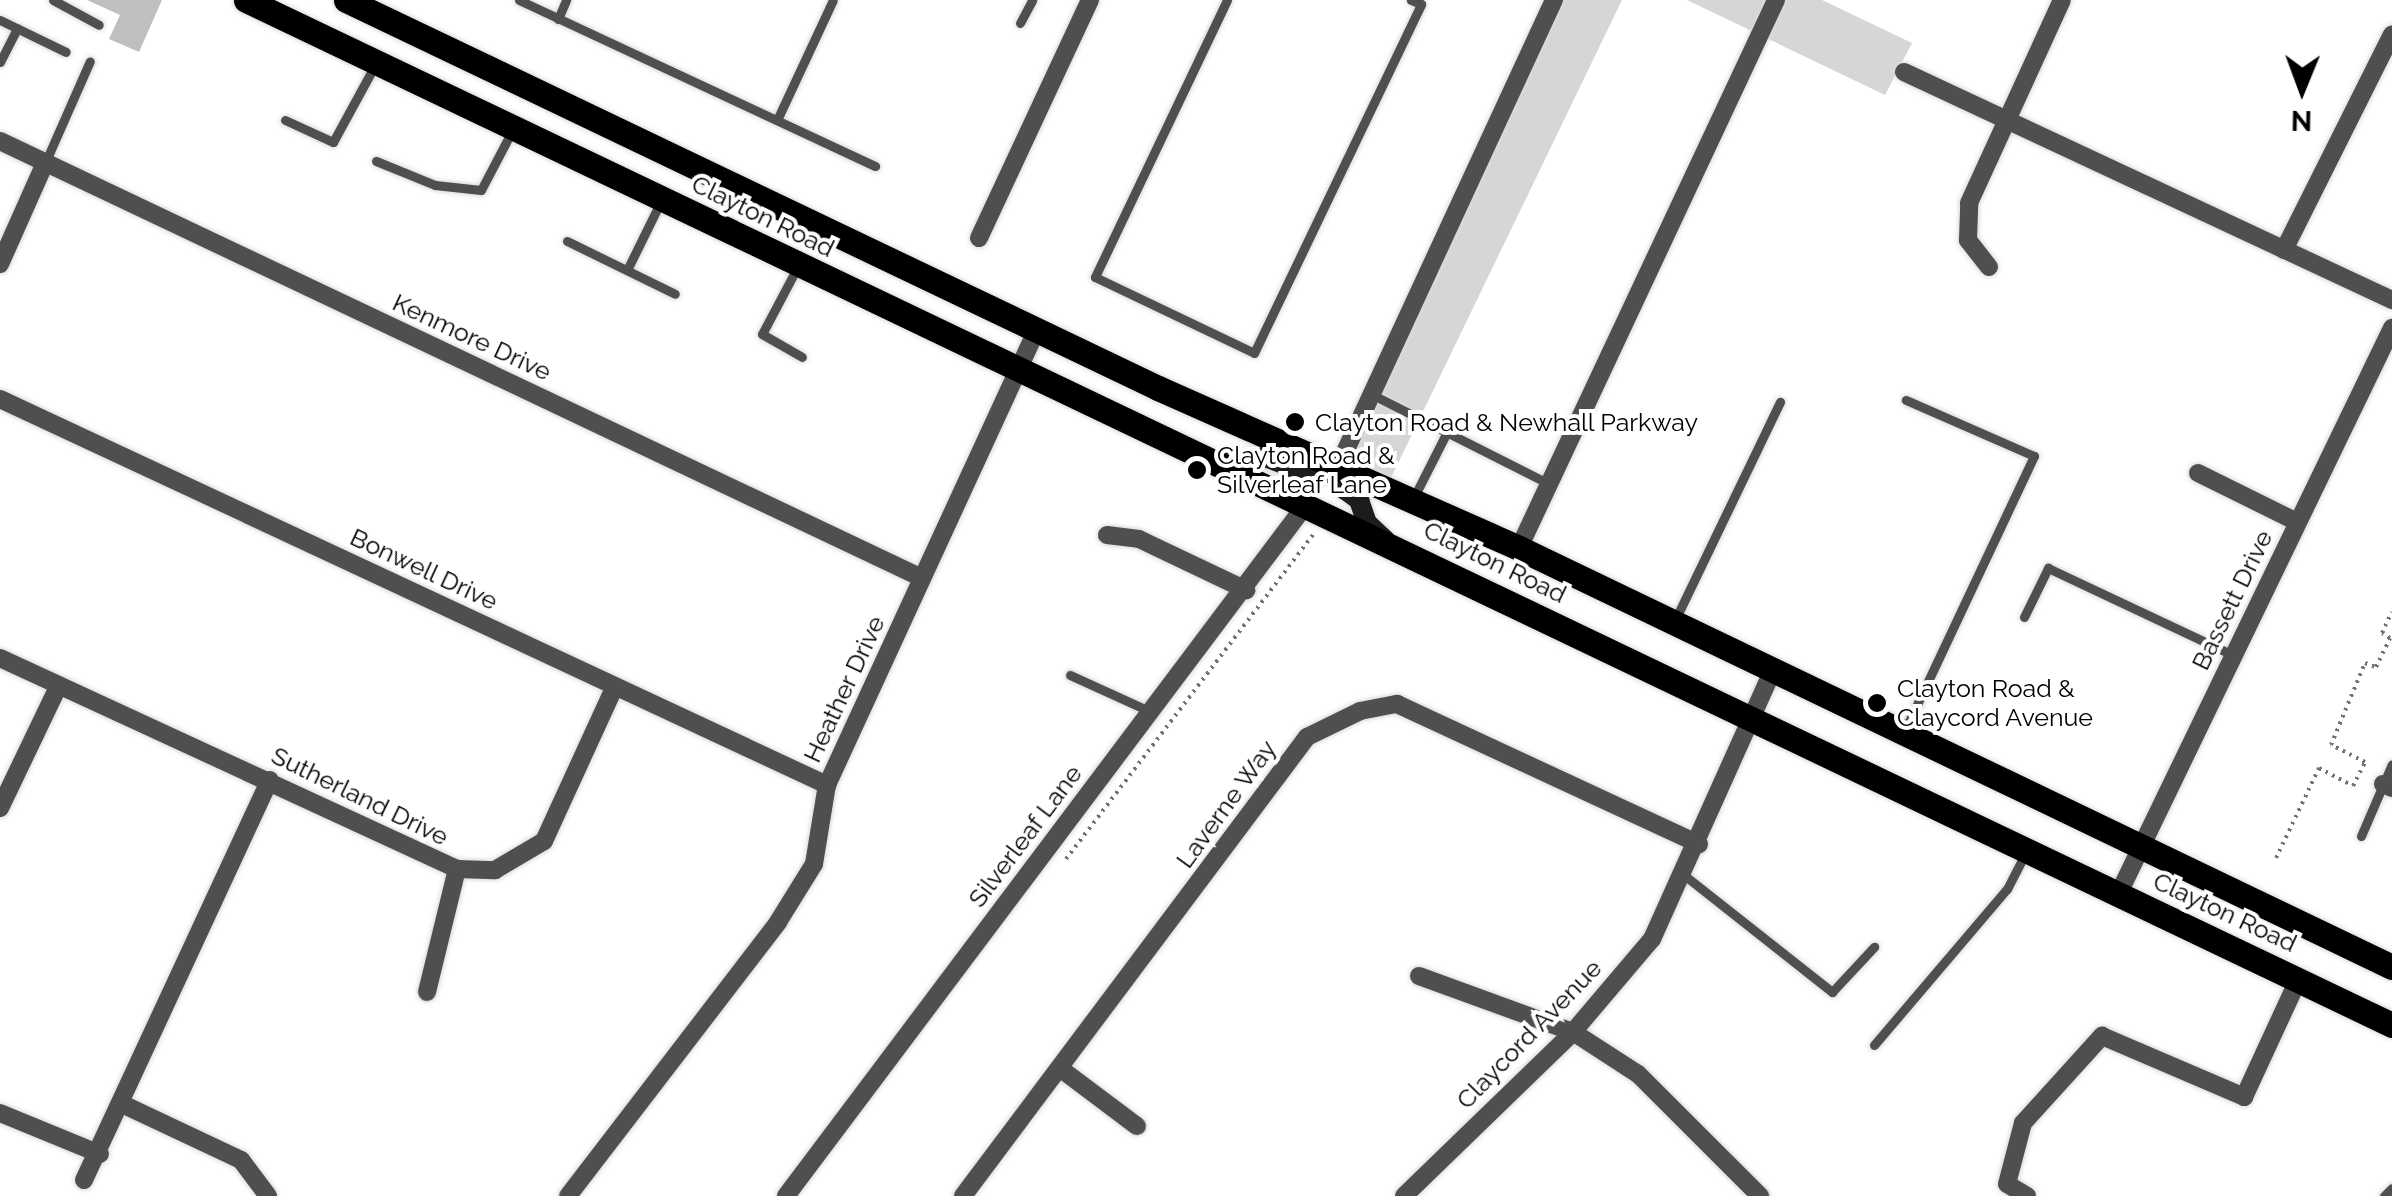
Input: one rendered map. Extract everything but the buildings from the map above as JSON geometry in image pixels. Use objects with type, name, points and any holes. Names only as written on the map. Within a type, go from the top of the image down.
[{"type":"main road","name":"Clayton Road","points":[[246,0],[1018,372],[1390,544],[1750,722],[2392,1025]]},
{"type":"main road","name":"Clayton Road","points":[[346,0],[1037,329],[1518,548],[1772,674],[2392,967]]},
{"type":"main road","points":[[1212,462],[1265,457],[1317,477],[1338,466],[1344,489],[1390,544]]},
{"type":"street","points":[[979,238],[1090,0]]},
{"type":"street","points":[[1338,466],[1554,0]]},
{"type":"street","points":[[1518,548],[1776,0]]},
{"type":"street","points":[[1989,266],[1968,240],[1969,203],[2062,0]]},
{"type":"street","points":[[2284,250],[2391,37]]},
{"type":"street","points":[[1904,72],[2392,300]]},
{"type":"street","name":"Kenmore Drive","points":[[0,141],[922,578]]},
{"type":"street","points":[[0,264],[45,163]]},
{"type":"street","name":"Bassett Drive","points":[[2118,895],[2392,328]]},
{"type":"street","name":"Heather Drive","points":[[568,1196],[778,922],[814,864],[827,785],[1037,329]]},
{"type":"street","name":"Bonwell Drive","points":[[0,399],[827,785]]},
{"type":"street","points":[[2198,473],[2297,522]]},
{"type":"street","name":"Silverleaf Lane","points":[[786,1196],[1246,590],[1304,507]]},
{"type":"street","points":[[1107,535],[1140,539],[1246,590]]},
{"type":"street","name":"Sutherland Drive","points":[[0,658],[270,780],[456,870],[495,870],[544,841],[615,686]]},
{"type":"street","name":"Claycord Avenue","points":[[1404,1196],[1573,1032],[1652,939],[1699,844],[1772,674]]},
{"type":"street","points":[[0,808],[59,685]]},
{"type":"street","name":"Laverne Way","points":[[962,1196],[1062,1069],[1307,737],[1360,710],[1397,704],[1699,844]]},
{"type":"street","points":[[84,1180],[100,1154],[270,780]]},
{"type":"street","points":[[428,992],[456,870]]},
{"type":"street","points":[[1419,976],[1573,1032],[1638,1074],[1760,1196]]},
{"type":"street","points":[[2027,1196],[2007,1184],[2023,1123],[2102,1036],[2244,1097],[2298,980]]},
{"type":"street","points":[[1062,1069],[1137,1126]]},
{"type":"street","points":[[120,1103],[241,1160],[268,1196]]},
{"type":"street","points":[[0,1113],[100,1154]]},
{"type":"lane","points":[[53,0],[99,25]]},
{"type":"lane","points":[[519,0],[875,166]]},
{"type":"lane","points":[[558,18],[566,0]]},
{"type":"lane","points":[[777,120],[833,0]]},
{"type":"lane","points":[[1020,23],[1032,0]]},
{"type":"lane","points":[[1227,0],[1095,276],[1254,353],[1420,4],[1412,0]]},
{"type":"lane","points":[[0,20],[66,52]]},
{"type":"lane","points":[[0,62],[17,28]]},
{"type":"lane","points":[[45,163],[90,61]]},
{"type":"lane","points":[[285,120],[333,142],[376,63]]},
{"type":"lane","points":[[376,161],[435,185],[481,190],[513,128]]},
{"type":"lane","points":[[627,270],[662,200]]},
{"type":"lane","points":[[567,241],[675,294]]},
{"type":"lane","points":[[798,266],[762,334],[802,356]]},
{"type":"lane","points":[[1371,394],[1549,484]]},
{"type":"lane","points":[[1902,736],[2034,456],[1906,400]]},
{"type":"lane","points":[[1673,625],[1780,402]]},
{"type":"lane","points":[[1412,500],[1447,432]]},
{"type":"lane","points":[[2024,617],[2048,568],[2233,655]]},
{"type":"lane","points":[[1070,676],[1152,712]]},
{"type":"lane","points":[[2360,836],[2388,786],[2392,764]]},
{"type":"lane","points":[[1874,1045],[2007,889],[2026,852]]},
{"type":"lane","points":[[1684,874],[1832,992],[1874,947]]},
{"type":"lane","points":[[2384,1196],[2392,1188]]},
{"type":"path","points":[[2276,858],[2319,768],[2354,786],[2365,762],[2330,745],[2365,662],[2376,667],[2390,638],[2382,633],[2392,612]]},
{"type":"path","points":[[2383,652],[2392,657]]},
{"type":"shaded area","points":[[1554,0],[1622,0],[1386,488],[1338,467]]},
{"type":"shaded area","points":[[1687,0],[1822,0],[1912,43],[1885,95]]},
{"type":"place","name":"Clayton Road & Newhall Parkway","points":[[1295,422]]},
{"type":"place","name":"Clayton Road & Silverleaf Lane","points":[[1197,470]]},
{"type":"place","name":"Clayton Road & Claycord Avenue","points":[[1877,703]]}]
